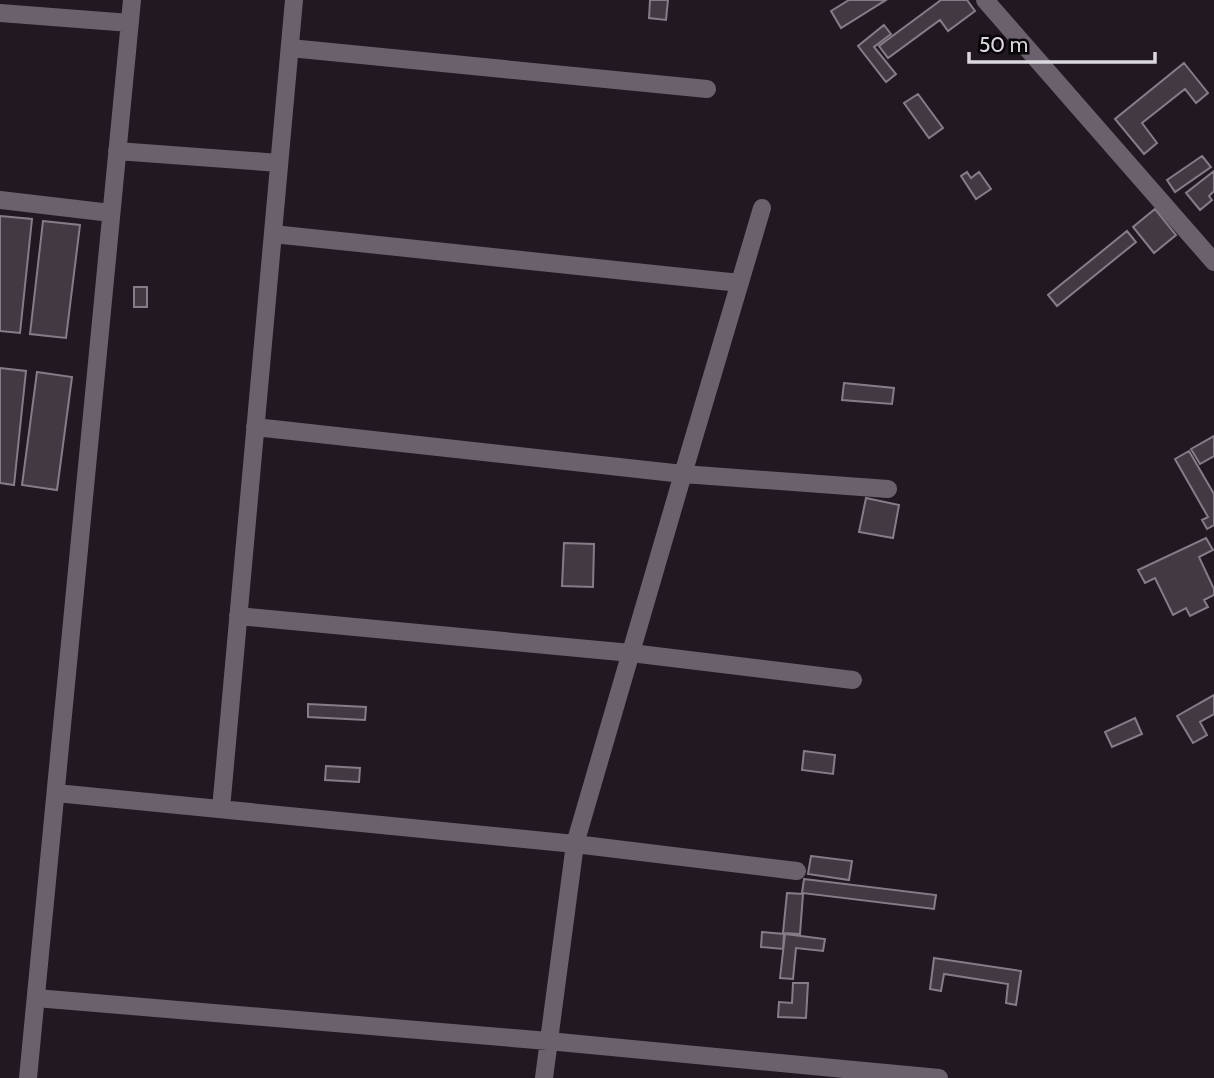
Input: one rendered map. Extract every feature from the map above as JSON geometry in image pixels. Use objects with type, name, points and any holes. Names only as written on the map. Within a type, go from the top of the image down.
[{"type":"street","points":[[28,1078],[132,0]]},
{"type":"street","points":[[221,809],[294,0]]},
{"type":"street","points":[[985,0],[1214,262]]},
{"type":"street","points":[[0,13],[130,23]]},
{"type":"street","points":[[290,48],[707,89]]},
{"type":"street","points":[[117,151],[279,163]]},
{"type":"street","points":[[0,200],[111,213]]},
{"type":"street","points":[[544,1078],[575,844],[762,208]]},
{"type":"street","points":[[272,234],[740,283]]},
{"type":"street","points":[[255,428],[682,474],[888,489]]},
{"type":"street","points":[[238,616],[631,653],[853,680]]},
{"type":"street","points":[[55,793],[575,844],[797,871]]},
{"type":"street","points":[[36,999],[548,1041],[939,1078]]},
{"type":"building","points":[[650,0],[668,0],[666,20],[649,18]]},
{"type":"building","points":[[849,0],[886,0],[841,28],[831,11]]},
{"type":"building","points":[[941,0],[967,0],[975,11],[948,31],[940,20],[888,58],[879,46]]},
{"type":"building","points":[[884,25],[891,34],[874,47],[896,74],[886,82],[858,46]]},
{"type":"building","points":[[1184,63],[1208,93],[1196,103],[1185,89],[1142,123],[1157,143],[1144,154],[1115,119]]},
{"type":"building","points":[[918,94],[943,128],[929,138],[904,103]]},
{"type":"building","points":[[1202,156],[1211,167],[1175,192],[1167,180]]},
{"type":"building","points":[[1214,171],[1214,191],[1209,196],[1212,200],[1200,210],[1186,193]]},
{"type":"building","points":[[967,172],[971,178],[979,172],[991,189],[976,199],[961,176]]},
{"type":"building","points":[[1155,209],[1176,235],[1154,253],[1133,227]]},
{"type":"building","points":[[0,216],[32,219],[20,333],[0,331]]},
{"type":"building","points":[[43,221],[80,225],[66,338],[30,334]]},
{"type":"building","points":[[1127,231],[1136,242],[1057,306],[1048,295]]},
{"type":"building","points":[[134,287],[147,287],[147,307],[134,307]]},
{"type":"building","points":[[0,368],[26,371],[14,485],[0,483]]},
{"type":"building","points":[[37,372],[72,377],[57,490],[22,485]]},
{"type":"building","points":[[844,383],[894,388],[892,404],[842,400]]},
{"type":"building","points":[[1214,436],[1214,456],[1200,464],[1191,449]]},
{"type":"building","points":[[1189,451],[1214,494],[1214,525],[1207,529],[1202,520],[1208,517],[1175,459]]},
{"type":"building","points":[[866,498],[899,505],[893,538],[859,532]]},
{"type":"building","points":[[1206,538],[1213,550],[1199,557],[1214,589],[1214,595],[1204,600],[1208,607],[1190,616],[1186,608],[1173,615],[1155,578],[1145,583],[1138,570]]},
{"type":"building","points":[[564,543],[594,544],[593,587],[562,586]]},
{"type":"building","points":[[1214,695],[1214,714],[1200,722],[1207,735],[1193,743],[1177,716]]},
{"type":"building","points":[[308,704],[366,707],[365,720],[308,717]]},
{"type":"building","points":[[1135,718],[1142,734],[1112,747],[1105,732]]},
{"type":"building","points":[[804,751],[835,755],[833,774],[802,770]]},
{"type":"building","points":[[326,766],[360,768],[359,782],[325,780]]},
{"type":"building","points":[[811,856],[852,861],[849,880],[808,874]]},
{"type":"building","points":[[804,879],[936,895],[934,909],[802,893]]},
{"type":"building","points":[[787,893],[803,894],[800,934],[783,933]]},
{"type":"building","points":[[762,932],[784,934],[783,949],[761,947]]},
{"type":"building","points":[[785,934],[825,939],[823,951],[796,948],[793,979],[780,978]]},
{"type":"building","points":[[934,958],[1021,971],[1016,1005],[1006,1003],[1008,984],[944,974],[941,991],[930,989]]},
{"type":"building","points":[[793,983],[808,983],[806,1018],[778,1017],[779,1002],[792,1003]]}]
